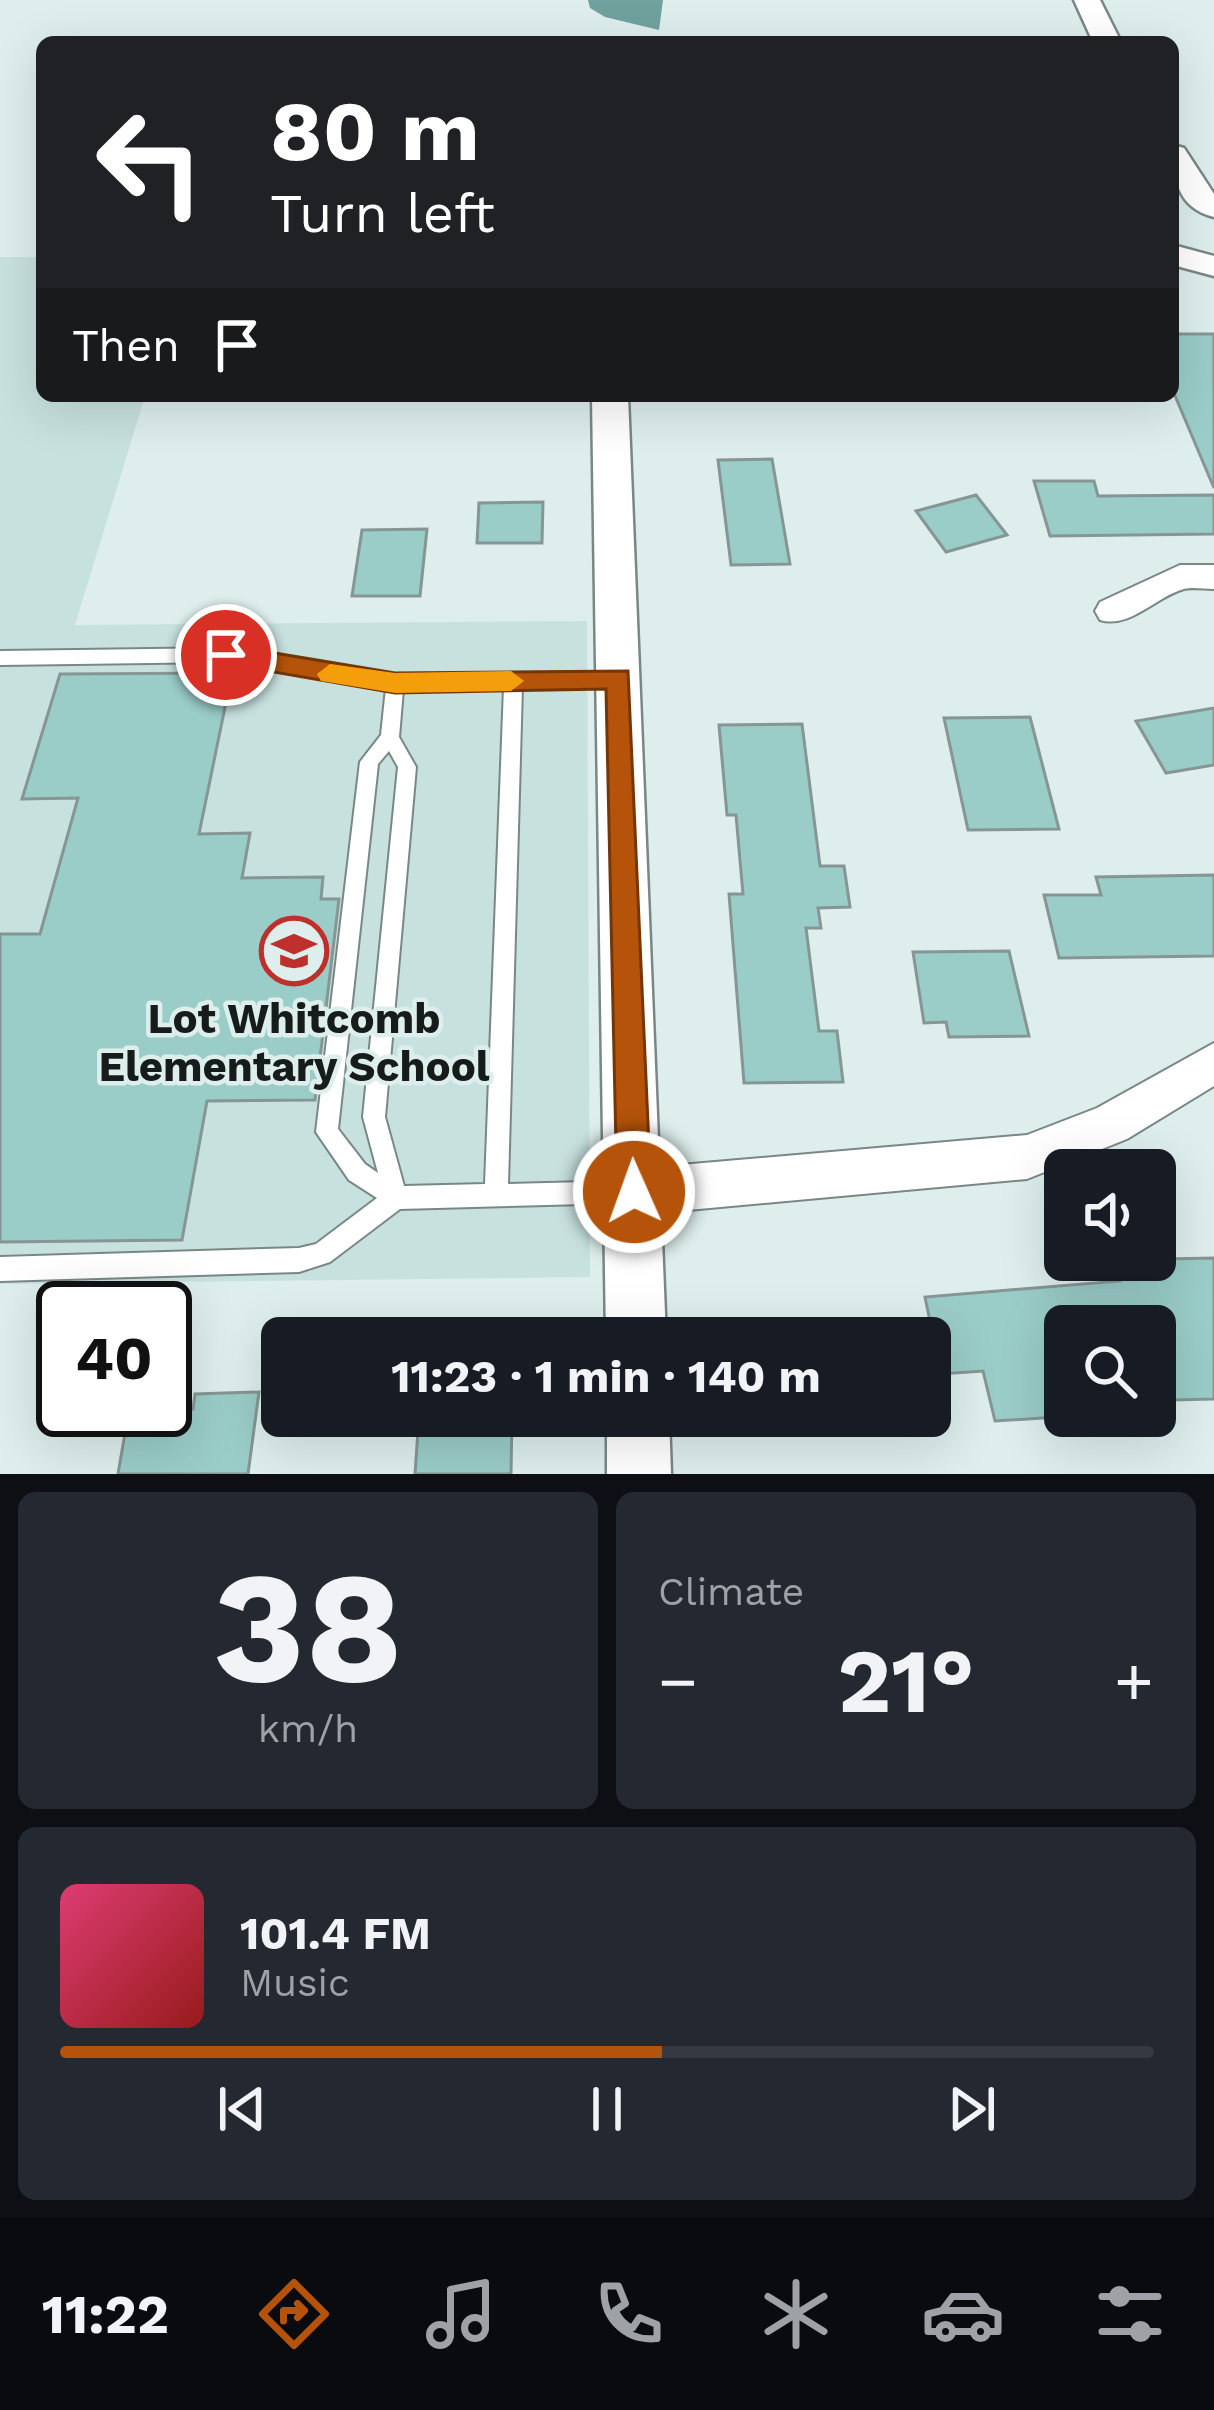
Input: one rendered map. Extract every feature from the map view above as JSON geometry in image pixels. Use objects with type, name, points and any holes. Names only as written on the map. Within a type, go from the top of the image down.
[{"type":"street","points":[[1087,0],[1104,36]]},
{"type":"street","points":[[1179,164],[1199,199],[1214,209]]},
{"type":"street","points":[[1179,208],[1214,209]]},
{"type":"street","points":[[610,402],[636,1317]]},
{"type":"street","points":[[1112,611],[1180,577],[1214,577]]},
{"type":"street","points":[[634,1192],[1027,1157],[1111,1124],[1214,1063]]},
{"type":"street","points":[[638,1437],[638,1474]]},
{"type":"lane","points":[[0,658],[226,655],[395,683],[619,679]]},
{"type":"lane","points":[[496,1196],[513,681]]},
{"type":"lane","points":[[395,683],[390,737],[407,767],[374,1118],[396,1198]]},
{"type":"lane","points":[[390,737],[369,761],[327,1132],[357,1172],[396,1198],[634,1192]]},
{"type":"lane","points":[[0,1269],[299,1260],[322,1254],[396,1198]]},
{"type":"shaded area","name":"Lot Whitcomb Elementary School","points":[[0,257],[36,257],[36,402],[143,402],[75,625],[587,621],[590,1277],[0,1284]]},
{"type":"water","points":[[588,0],[663,0],[659,30],[605,17],[590,8]]},
{"type":"building","points":[[1179,334],[1214,334],[1214,488],[1178,402]]},
{"type":"building","points":[[772,459],[790,564],[731,565],[718,460]]},
{"type":"building","points":[[1034,481],[1094,481],[1098,496],[1214,495],[1214,534],[1050,536]]},
{"type":"building","points":[[976,495],[1007,535],[946,552],[916,511]]},
{"type":"building","points":[[543,502],[542,543],[477,543],[479,503]]},
{"type":"building","points":[[427,529],[420,596],[352,596],[362,530]]},
{"type":"building","points":[[232,673],[199,834],[250,833],[242,878],[323,877],[321,899],[339,899],[315,1100],[207,1101],[182,1240],[0,1242],[0,934],[40,934],[78,798],[22,799],[60,674]]},
{"type":"building","points":[[1214,708],[1214,765],[1166,773],[1136,721]]},
{"type":"building","points":[[1030,717],[1059,829],[968,830],[944,718]]},
{"type":"building","points":[[802,724],[820,866],[844,866],[850,907],[818,908],[821,928],[806,928],[819,1031],[837,1031],[843,1082],[744,1083],[729,894],[743,894],[736,815],[727,815],[719,725]]},
{"type":"building","points":[[1214,875],[1214,956],[1059,958],[1044,895],[1101,895],[1096,877]]},
{"type":"building","points":[[1009,951],[1029,1036],[949,1037],[946,1022],[924,1023],[913,952]]},
{"type":"building","points":[[1214,1258],[1214,1399],[1176,1400],[1176,1305],[1044,1305],[1044,1418],[995,1421],[983,1371],[951,1373],[951,1317],[929,1317],[925,1297],[1176,1281],[1176,1259]]},
{"type":"building","points":[[259,1392],[248,1474],[118,1474],[124,1437],[192,1437],[195,1394]]},
{"type":"building","points":[[418,1437],[512,1437],[511,1474],[415,1474]]},
{"type":"slow traffic","points":[[330,674],[395,683],[511,681]]},
{"type":"place","name":"Lot Whitcomb Elementary School","points":[[294,951]]},
{"type":"route","points":[[226,655],[395,683],[619,679],[634,1192]]}]
